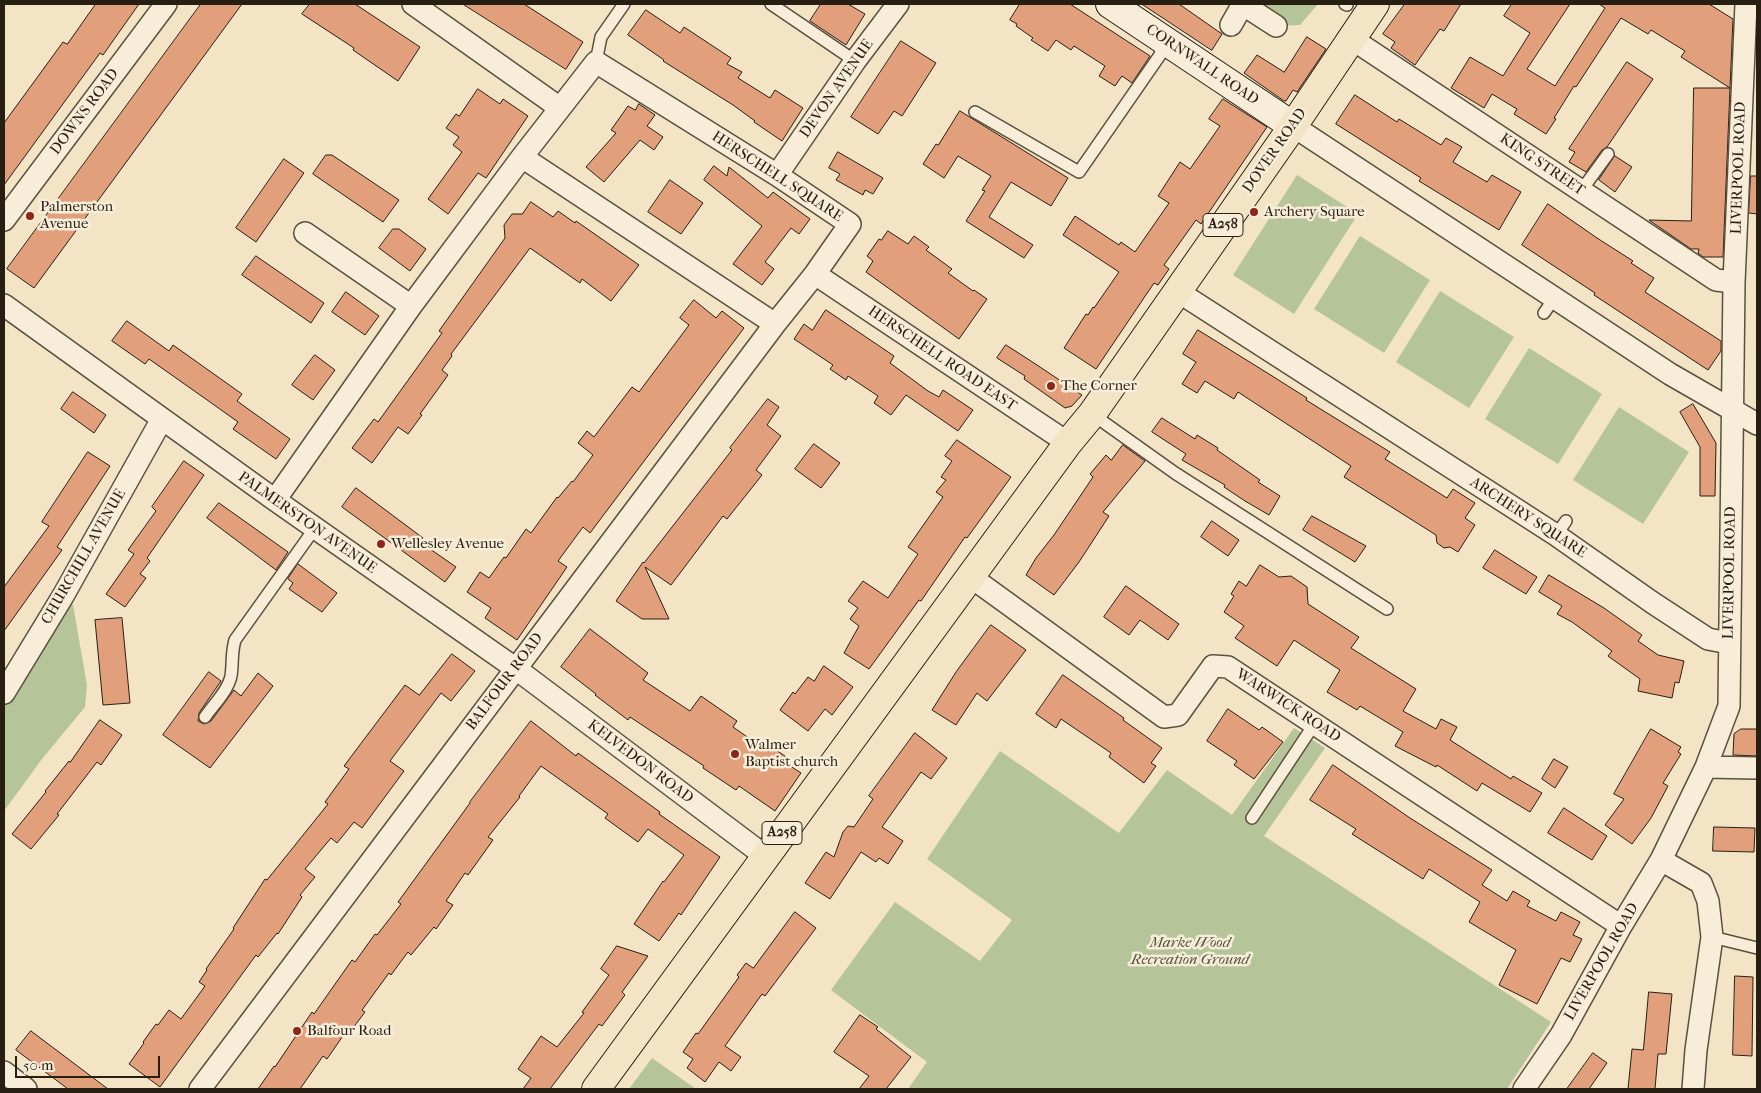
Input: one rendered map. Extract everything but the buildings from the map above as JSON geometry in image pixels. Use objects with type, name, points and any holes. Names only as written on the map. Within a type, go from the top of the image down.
[{"type":"main road","name":"CORNWALL ROAD","points":[[1110,4],[1293,126]]},
{"type":"main road","name":"DOVER ROAD","points":[[1068,443],[1092,414],[1293,126],[1375,4]]},
{"type":"main road","name":"A258","points":[[596,1089],[1068,443]]},
{"type":"street","name":"DOWNS ROAD","points":[[4,220],[166,4]]},
{"type":"street","points":[[413,4],[560,108]]},
{"type":"street","name":"DEVON AVENUE","points":[[777,175],[855,61],[898,4]]},
{"type":"street","points":[[1231,25],[1242,4],[1276,26]]},
{"type":"street","name":"LIVERPOOL ROAD","points":[[1524,1089],[1561,1035],[1621,926],[1661,860],[1706,767],[1729,706],[1734,282],[1748,6]]},
{"type":"street","name":"KING STREET","points":[[1352,39],[1716,280],[1734,282]]},
{"type":"street","points":[[275,500],[411,306],[522,157],[596,62]]},
{"type":"street","name":"HERSCHELL SQUARE","points":[[596,62],[777,175],[850,224],[815,274],[775,324]]},
{"type":"street","points":[[1293,126],[1550,305],[1757,424]]},
{"type":"street","points":[[522,157],[775,324]]},
{"type":"street","points":[[305,233],[411,306]]},
{"type":"street","name":"HERSCHELL ROAD EAST","points":[[815,274],[1068,443]]},
{"type":"street","name":"ARCHERY SQUARE","points":[[1177,291],[1561,528],[1653,604],[1708,639],[1729,643]]},
{"type":"street","name":"PALMERSTON AVENUE","points":[[4,305],[275,500],[515,668]]},
{"type":"street","name":"BALFOUR ROAD","points":[[200,1089],[775,324]]},
{"type":"street","name":"CHURCHILL AVENUE","points":[[4,693],[63,596],[162,419]]},
{"type":"street","name":"WARWICK ROAD","points":[[971,577],[1164,717],[1178,715],[1213,666],[1228,666],[1621,926]]},
{"type":"street","name":"KELVEDON ROAD","points":[[515,668],[765,856]]},
{"type":"street","points":[[1706,767],[1757,768]]},
{"type":"street","points":[[1661,860],[1701,883],[1708,901],[1712,937],[1696,1050],[1693,1089]]},
{"type":"street","points":[[4,1072],[26,1089]]},
{"type":"lane","points":[[596,62],[601,37],[624,4]]},
{"type":"lane","points":[[772,4],[855,61]]},
{"type":"lane","points":[[974,112],[1078,172],[1160,55],[1163,39]]},
{"type":"lane","points":[[1581,191],[1608,154]]},
{"type":"lane","points":[[1092,414],[1175,472],[1387,609]]},
{"type":"lane","points":[[205,717],[231,676],[232,652],[235,640],[315,528]]},
{"type":"lane","points":[[1252,818],[1315,723]]},
{"type":"lane","points":[[1712,937],[1757,948]]},
{"type":"green space","points":[[1242,4],[1318,4],[1300,25],[1276,26]]},
{"type":"green space","points":[[1297,175],[1358,214],[1294,314],[1233,275]]},
{"type":"green space","points":[[1360,236],[1430,280],[1384,353],[1314,309]]},
{"type":"green space","points":[[1440,291],[1514,337],[1469,408],[1396,362]]},
{"type":"green space","points":[[1529,348],[1602,394],[1558,464],[1485,419]]},
{"type":"green space","points":[[1619,407],[1689,452],[1643,524],[1573,480]]},
{"type":"green space","points":[[63,596],[73,605],[87,685],[85,707],[42,759],[4,811],[4,693]]},
{"type":"green space","name":"Marke Wood Recreation Ground","points":[[1294,728],[1325,748],[1264,836],[1551,1022],[1507,1089],[908,1089],[927,1062],[831,990],[895,902],[980,961],[1012,920],[927,859],[1000,751],[1119,833],[1167,770],[1232,815]]},
{"type":"green space","points":[[652,1058],[696,1089],[629,1089]]},
{"type":"place","name":"Archery Square","points":[[1254,212]]},
{"type":"place","name":"Palmerston Avenue","points":[[30,216]]},
{"type":"place","name":"The Corner","points":[[1051,386]]},
{"type":"place","name":"Wellesley Avenue","points":[[381,544]]},
{"type":"place","name":"Walmer Baptist church","points":[[735,754]]},
{"type":"place","name":"Balfour Road","points":[[297,1031]]}]
